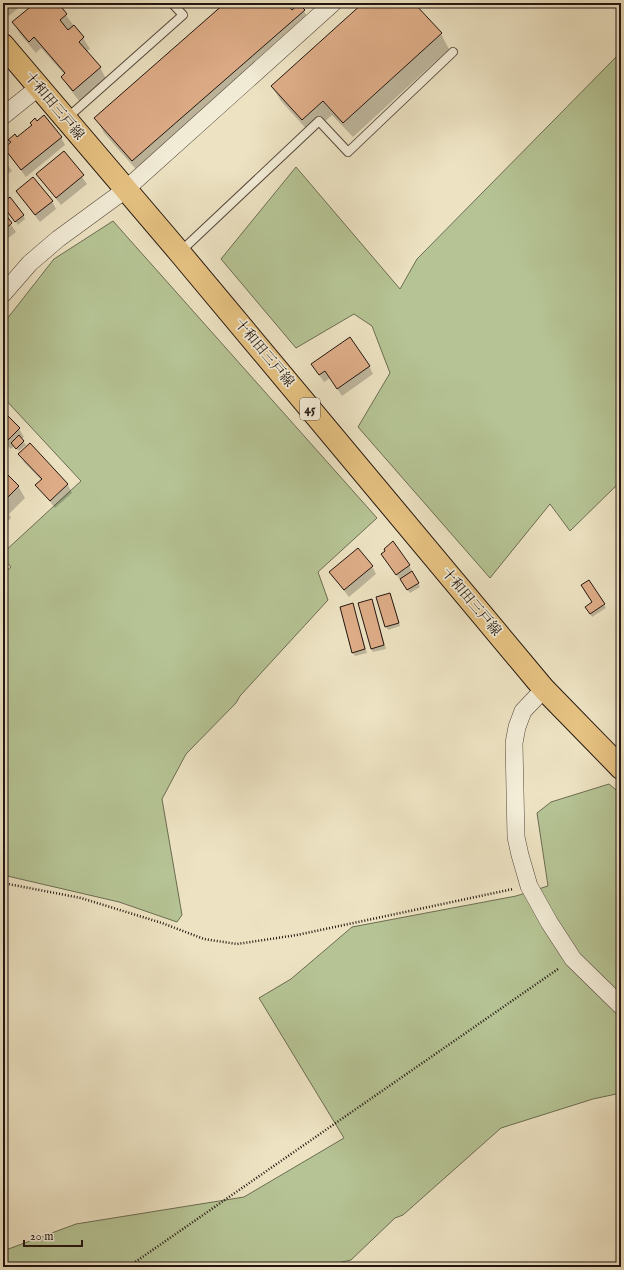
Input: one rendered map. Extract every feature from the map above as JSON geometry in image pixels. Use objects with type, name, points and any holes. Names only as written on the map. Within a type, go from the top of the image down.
[{"type":"main road","name":"十和田三戸線","points":[[3,45],[180,253],[544,689],[621,768]]},
{"type":"street","points":[[3,294],[30,263],[58,239],[125,190],[333,3]]},
{"type":"street","points":[[3,116],[39,87]]},
{"type":"street","points":[[544,689],[523,711],[517,727],[514,743],[516,837],[529,886],[549,922],[573,959],[621,1006]]},
{"type":"lane","points":[[65,119],[183,15],[172,3]]},
{"type":"lane","points":[[180,253],[319,121],[348,152],[453,52]]},
{"type":"path","points":[[3,883],[81,898],[162,923],[204,939],[237,944],[297,935],[529,886]]},
{"type":"path","points":[[128,1267],[573,959]]},
{"type":"green space","points":[[621,52],[621,481],[570,531],[550,504],[490,578],[358,427],[390,373],[372,326],[354,314],[296,348],[221,259],[296,167],[400,289],[417,259]]},
{"type":"green space","points":[[113,221],[377,518],[318,572],[328,600],[240,696],[236,703],[186,754],[162,799],[182,915],[177,922],[119,902],[3,875],[3,574],[11,567],[3,558],[3,553],[81,481],[3,397],[3,324],[54,259]]},
{"type":"green space","points":[[609,784],[621,794],[621,1093],[593,1099],[501,1128],[403,1215],[395,1218],[351,1260],[319,1267],[3,1267],[3,1251],[76,1224],[244,1197],[344,1138],[259,998],[291,979],[352,927],[516,896],[548,886],[537,813],[551,802]]},
{"type":"building","points":[[35,3],[45,3],[47,6],[51,3],[58,3],[67,14],[60,20],[68,30],[74,25],[84,37],[79,42],[101,67],[73,91],[61,77],[65,73],[34,37],[29,42],[12,22]]},
{"type":"building","points":[[225,3],[286,3],[292,10],[299,4],[305,10],[132,161],[94,118]]},
{"type":"building","points":[[363,3],[414,3],[442,33],[343,123],[323,101],[302,120],[271,86]]},
{"type":"building","points":[[44,115],[62,137],[21,170],[4,148],[11,142],[8,140],[15,134],[17,137],[32,125],[30,123],[35,118],[37,121]]},
{"type":"building","points":[[64,151],[84,175],[56,198],[36,174]]},
{"type":"building","points":[[3,156],[8,163],[3,166]]},
{"type":"building","points":[[33,177],[53,201],[35,215],[16,191]]},
{"type":"building","points":[[10,197],[24,215],[15,222],[3,206],[3,202]]},
{"type":"building","points":[[3,211],[12,223],[3,231]]},
{"type":"building","points":[[350,337],[370,366],[337,389],[325,371],[319,375],[311,364]]},
{"type":"building","points":[[3,411],[20,428],[6,442],[3,439]]},
{"type":"building","points":[[19,435],[24,441],[16,449],[11,443]]},
{"type":"building","points":[[30,443],[68,484],[50,501],[35,485],[42,479],[18,454]]},
{"type":"building","points":[[3,470],[19,486],[3,502]]},
{"type":"building","points":[[393,541],[410,565],[396,575],[381,554]]},
{"type":"building","points":[[358,548],[373,566],[344,590],[329,572]]},
{"type":"building","points":[[412,571],[419,583],[407,590],[400,579]]},
{"type":"building","points":[[589,580],[605,604],[590,614],[585,607],[592,602],[581,585]]},
{"type":"building","points":[[390,593],[399,623],[385,627],[376,597]]},
{"type":"building","points":[[372,599],[384,645],[371,649],[358,603]]},
{"type":"building","points":[[353,603],[365,649],[352,653],[340,607]]}]
